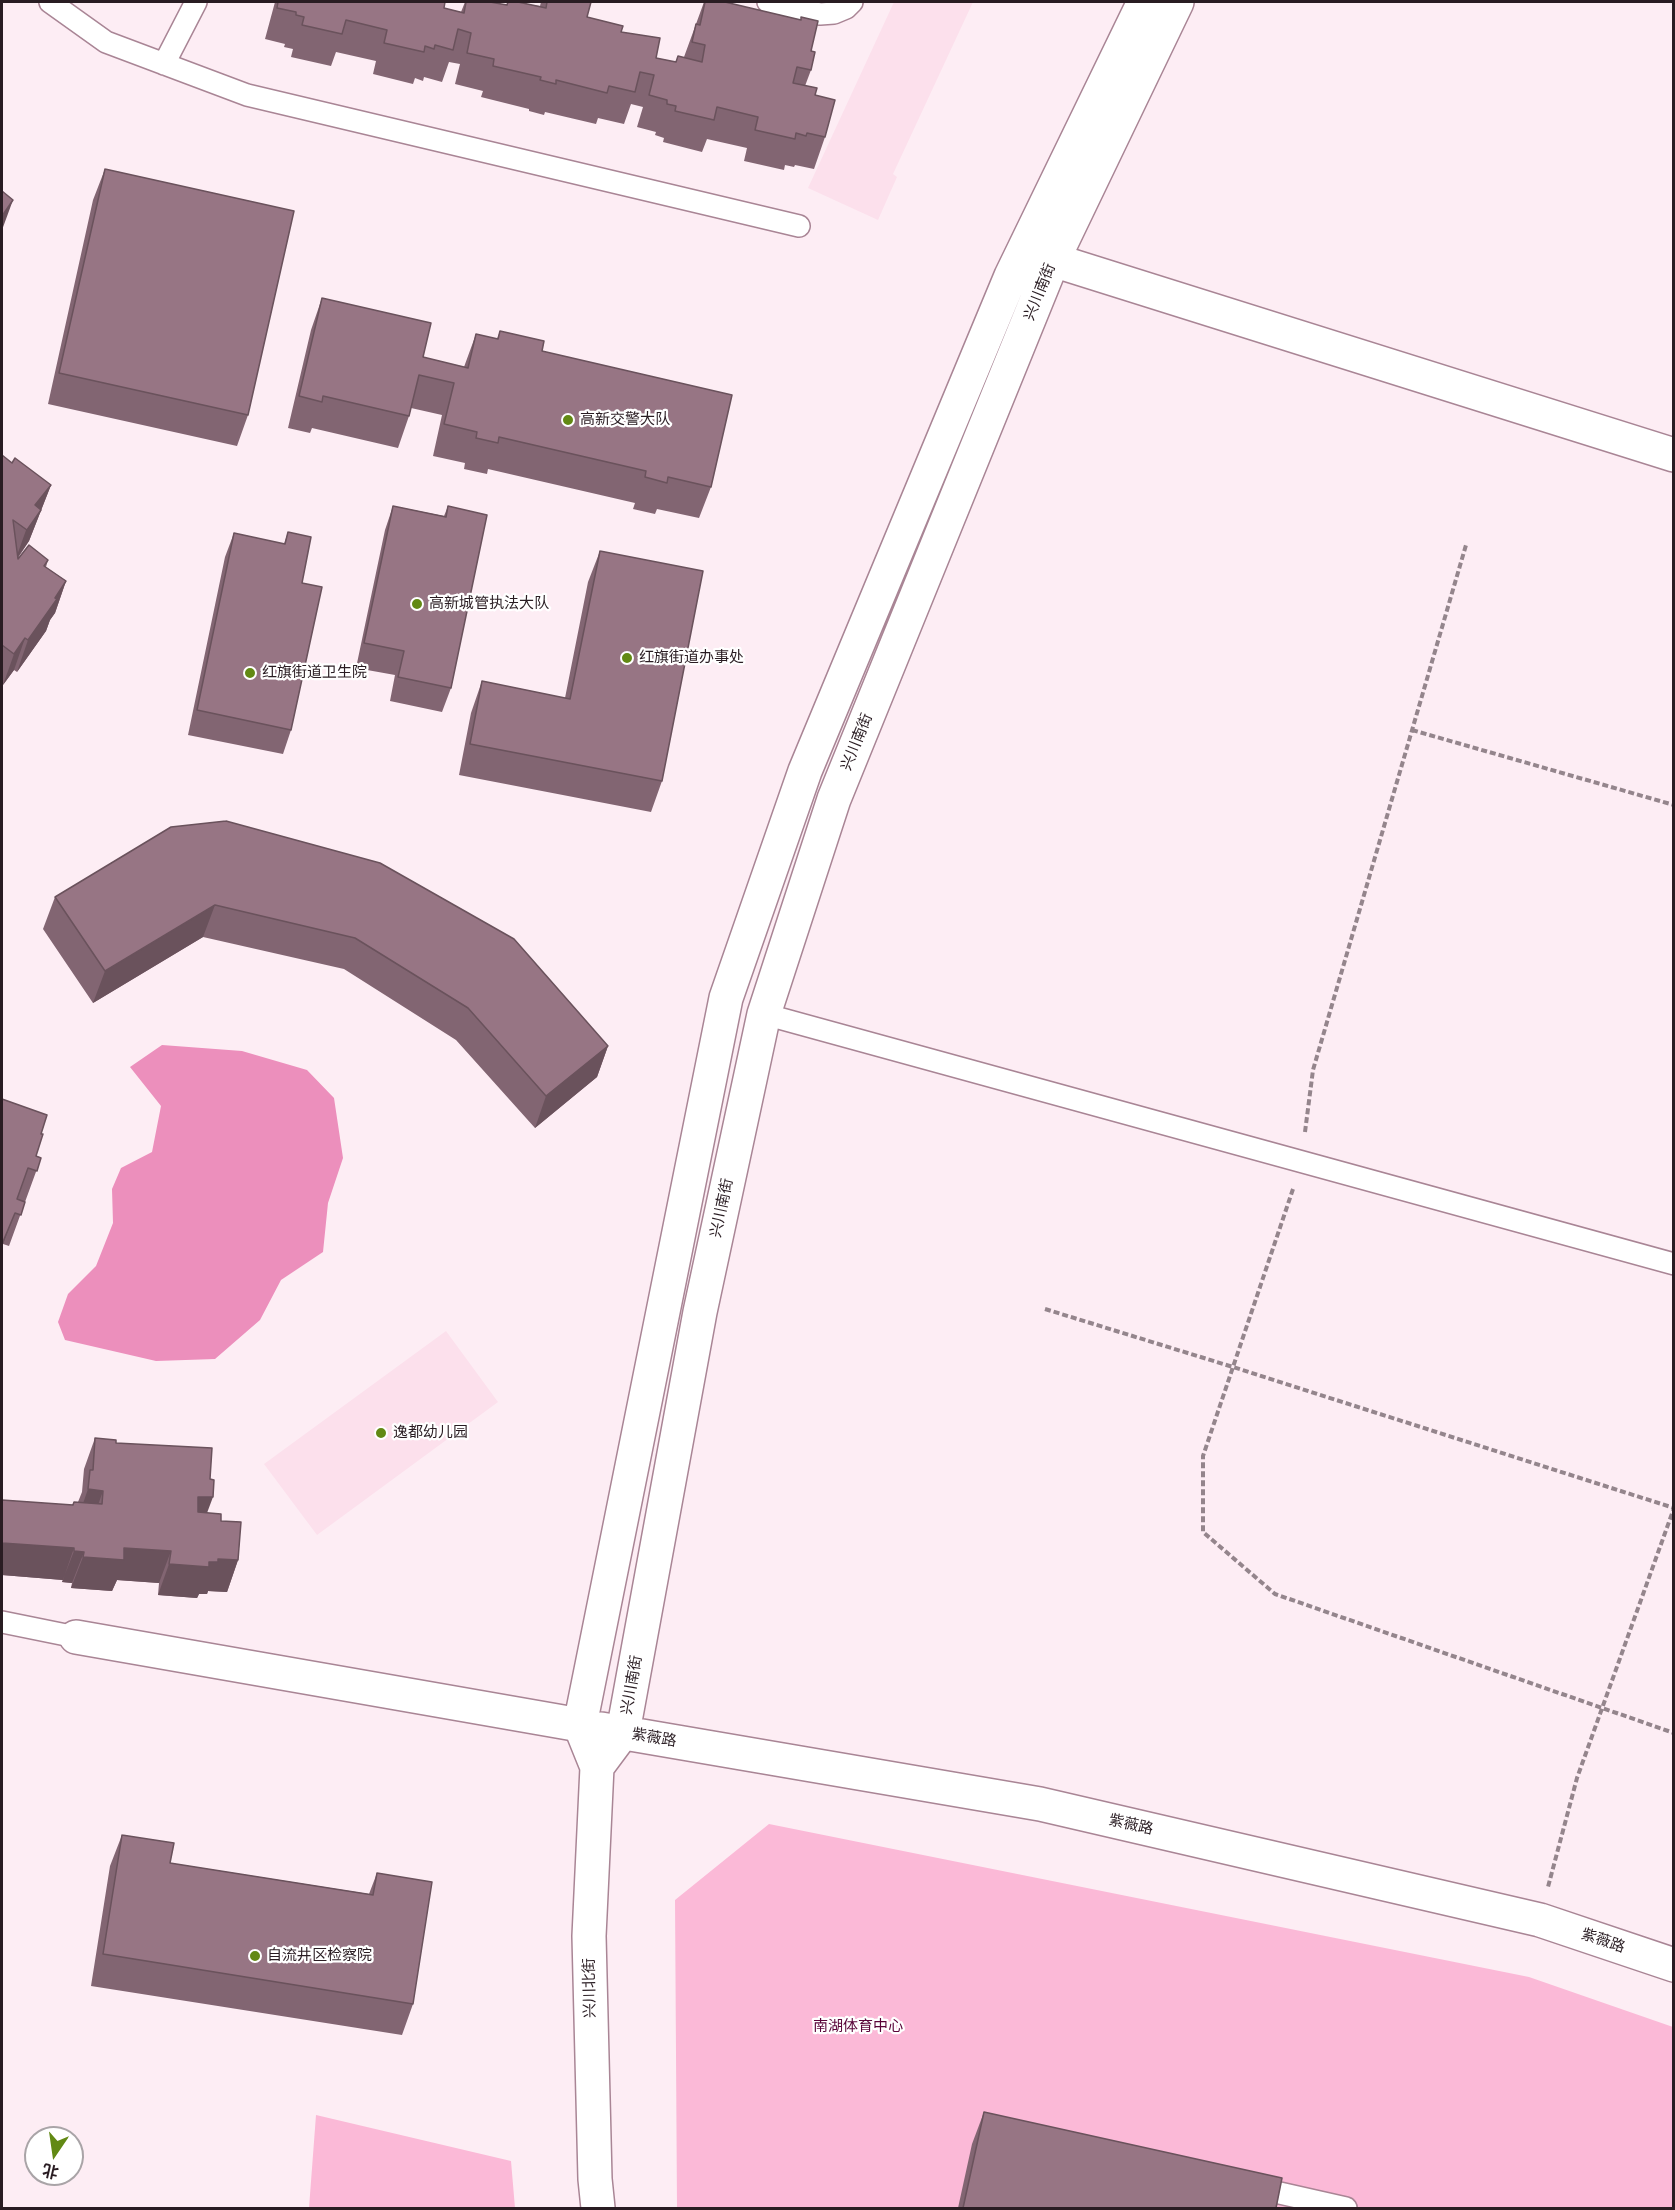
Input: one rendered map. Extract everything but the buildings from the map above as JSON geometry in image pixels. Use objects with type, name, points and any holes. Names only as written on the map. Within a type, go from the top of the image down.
[{"type":"street","name":"兴川南街","points":[[580,1725],[726,998],[805,771],[1007,287],[1144,2]]},
{"type":"street","name":"兴川南街","points":[[597,1767],[623,1732],[700,1312],[764,1014],[834,799],[1053,260],[1177,2]]},
{"type":"street","points":[[1053,260],[1674,455]]},
{"type":"street","name":"紫薇路","points":[[76,1637],[1040,1804],[1540,1920],[1674,1965]]},
{"type":"street","points":[[580,1725],[597,1767]]},
{"type":"street","name":"兴川北街","points":[[597,1767],[589,1936],[595,2179],[598,2208]]},
{"type":"lane","points":[[50,2],[106,42],[247,95],[800,226]]},
{"type":"lane","points":[[164,64],[196,2]]},
{"type":"lane","points":[[768,2],[820,14],[834,13],[846,8],[852,2]]},
{"type":"lane","points":[[764,1014],[1674,1264]]},
{"type":"lane","points":[[2,1622],[76,1637]]},
{"type":"lane","points":[[1230,2181],[1298,2203],[1346,2208]]},
{"type":"path","points":[[1466,545],[1313,1070],[1302,1163],[1203,1456],[1203,1532],[1275,1594],[1674,1733]]},
{"type":"path","points":[[1412,730],[1674,805]]},
{"type":"path","points":[[1045,1309],[1233,1366],[1674,1508],[1577,1778],[1540,1920]]},
{"type":"shaded area","points":[[894,2],[973,2],[893,174],[897,177],[878,220],[808,188]]},
{"type":"shaded area","points":[[162,1045],[242,1051],[307,1070],[334,1098],[343,1158],[328,1203],[323,1252],[281,1280],[260,1320],[215,1359],[156,1361],[65,1340],[58,1322],[68,1294],[96,1266],[113,1223],[112,1189],[121,1168],[152,1152],[161,1106],[130,1067]]},
{"type":"shaded area","name":"逸都幼儿园","points":[[446,1331],[498,1402],[317,1535],[264,1464]]},
{"type":"green space","name":"南湖体育中心","points":[[769,1824],[1529,1977],[1673,2027],[1673,2208],[677,2208],[675,1900]]},
{"type":"green space","points":[[316,2115],[511,2161],[515,2208],[309,2208]]},
{"type":"place","name":"高新交警大队","points":[[568,420]]},
{"type":"place","name":"高新城管执法大队","points":[[417,604]]},
{"type":"place","name":"红旗街道办事处","points":[[627,658]]},
{"type":"place","name":"红旗街道卫生院","points":[[250,673]]},
{"type":"place","name":"逸都幼儿园","points":[[381,1433]]},
{"type":"place","name":"自流井区检察院","points":[[255,1956]]}]
